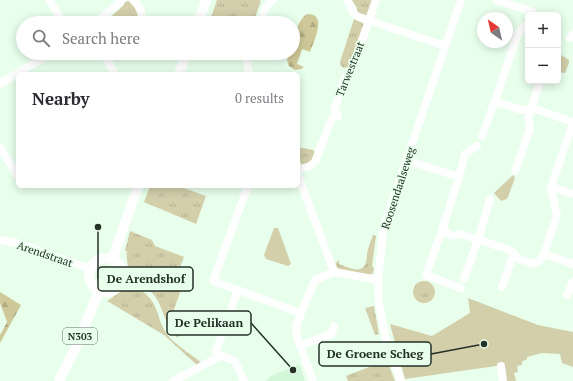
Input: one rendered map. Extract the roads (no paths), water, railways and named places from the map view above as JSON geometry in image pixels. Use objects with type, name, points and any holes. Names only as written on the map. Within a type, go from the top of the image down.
[{"type":"main road","points":[[200,16],[206,0]]},
{"type":"main road","points":[[180,72],[184,60]]},
{"type":"main road","points":[[112,260],[137,188]]},
{"type":"main road","points":[[107,259],[112,260],[116,262],[122,271],[121,281],[114,289],[105,292],[100,291],[95,288],[89,279],[90,269],[97,261],[107,259]]},
{"type":"main road","name":"N303","points":[[59,381],[76,347],[100,291]]},
{"type":"street","points":[[49,0],[59,16]]},
{"type":"street","points":[[104,16],[122,0]]},
{"type":"street","points":[[133,0],[141,12],[142,16]]},
{"type":"street","points":[[263,16],[266,7],[273,0]]},
{"type":"street","points":[[347,0],[355,15],[445,46]]},
{"type":"street","points":[[368,20],[376,0]]},
{"type":"street","name":"Roosendaalseweg","points":[[401,381],[387,343],[380,315],[378,280],[384,226],[461,0]]},
{"type":"street","points":[[497,0],[514,3],[533,12]]},
{"type":"street","name":"Tarwestraat","points":[[300,169],[310,166],[317,160],[331,120],[338,116],[334,110],[345,78],[352,69],[368,20]]},
{"type":"street","points":[[482,136],[518,33],[525,26]]},
{"type":"street","points":[[20,72],[40,60]]},
{"type":"street","points":[[107,60],[114,72]]},
{"type":"street","points":[[247,60],[247,68],[249,72]]},
{"type":"street","points":[[30,66],[34,72]]},
{"type":"street","points":[[0,84],[16,74]]},
{"type":"street","points":[[515,171],[530,129],[528,119],[539,84]]},
{"type":"street","points":[[443,227],[446,233],[453,236],[460,234],[510,250],[520,259],[534,264],[541,260],[544,254],[557,215],[551,188],[573,122],[531,109],[521,110],[495,101]]},
{"type":"street","points":[[461,288],[426,275],[460,178],[466,154],[477,146]]},
{"type":"street","points":[[0,148],[16,173]]},
{"type":"street","points":[[406,160],[460,178]]},
{"type":"street","points":[[300,180],[334,272]]},
{"type":"street","points":[[247,188],[213,281],[302,313]]},
{"type":"street","points":[[551,188],[573,194]]},
{"type":"street","points":[[464,279],[478,240],[490,199]]},
{"type":"street","name":"Arendstraat","points":[[0,240],[17,243],[90,269]]},
{"type":"street","points":[[502,287],[514,253]]},
{"type":"street","points":[[544,254],[573,264]]},
{"type":"street","points":[[313,381],[296,332],[296,327],[315,280],[334,272],[378,280]]},
{"type":"street","points":[[567,295],[573,282]]},
{"type":"street","points":[[219,357],[216,350],[238,290]]},
{"type":"street","points":[[301,346],[332,334],[334,326]]},
{"type":"street","points":[[172,381],[222,356],[235,361],[244,381]]},
{"type":"street","points":[[501,366],[503,381]]},
{"type":"place","name":"De Arendshof","points":[[98,227]]},
{"type":"place","name":"De Groene Scheg","points":[[484,344]]},
{"type":"place","name":"De Pelikaan","points":[[293,370]]}]
